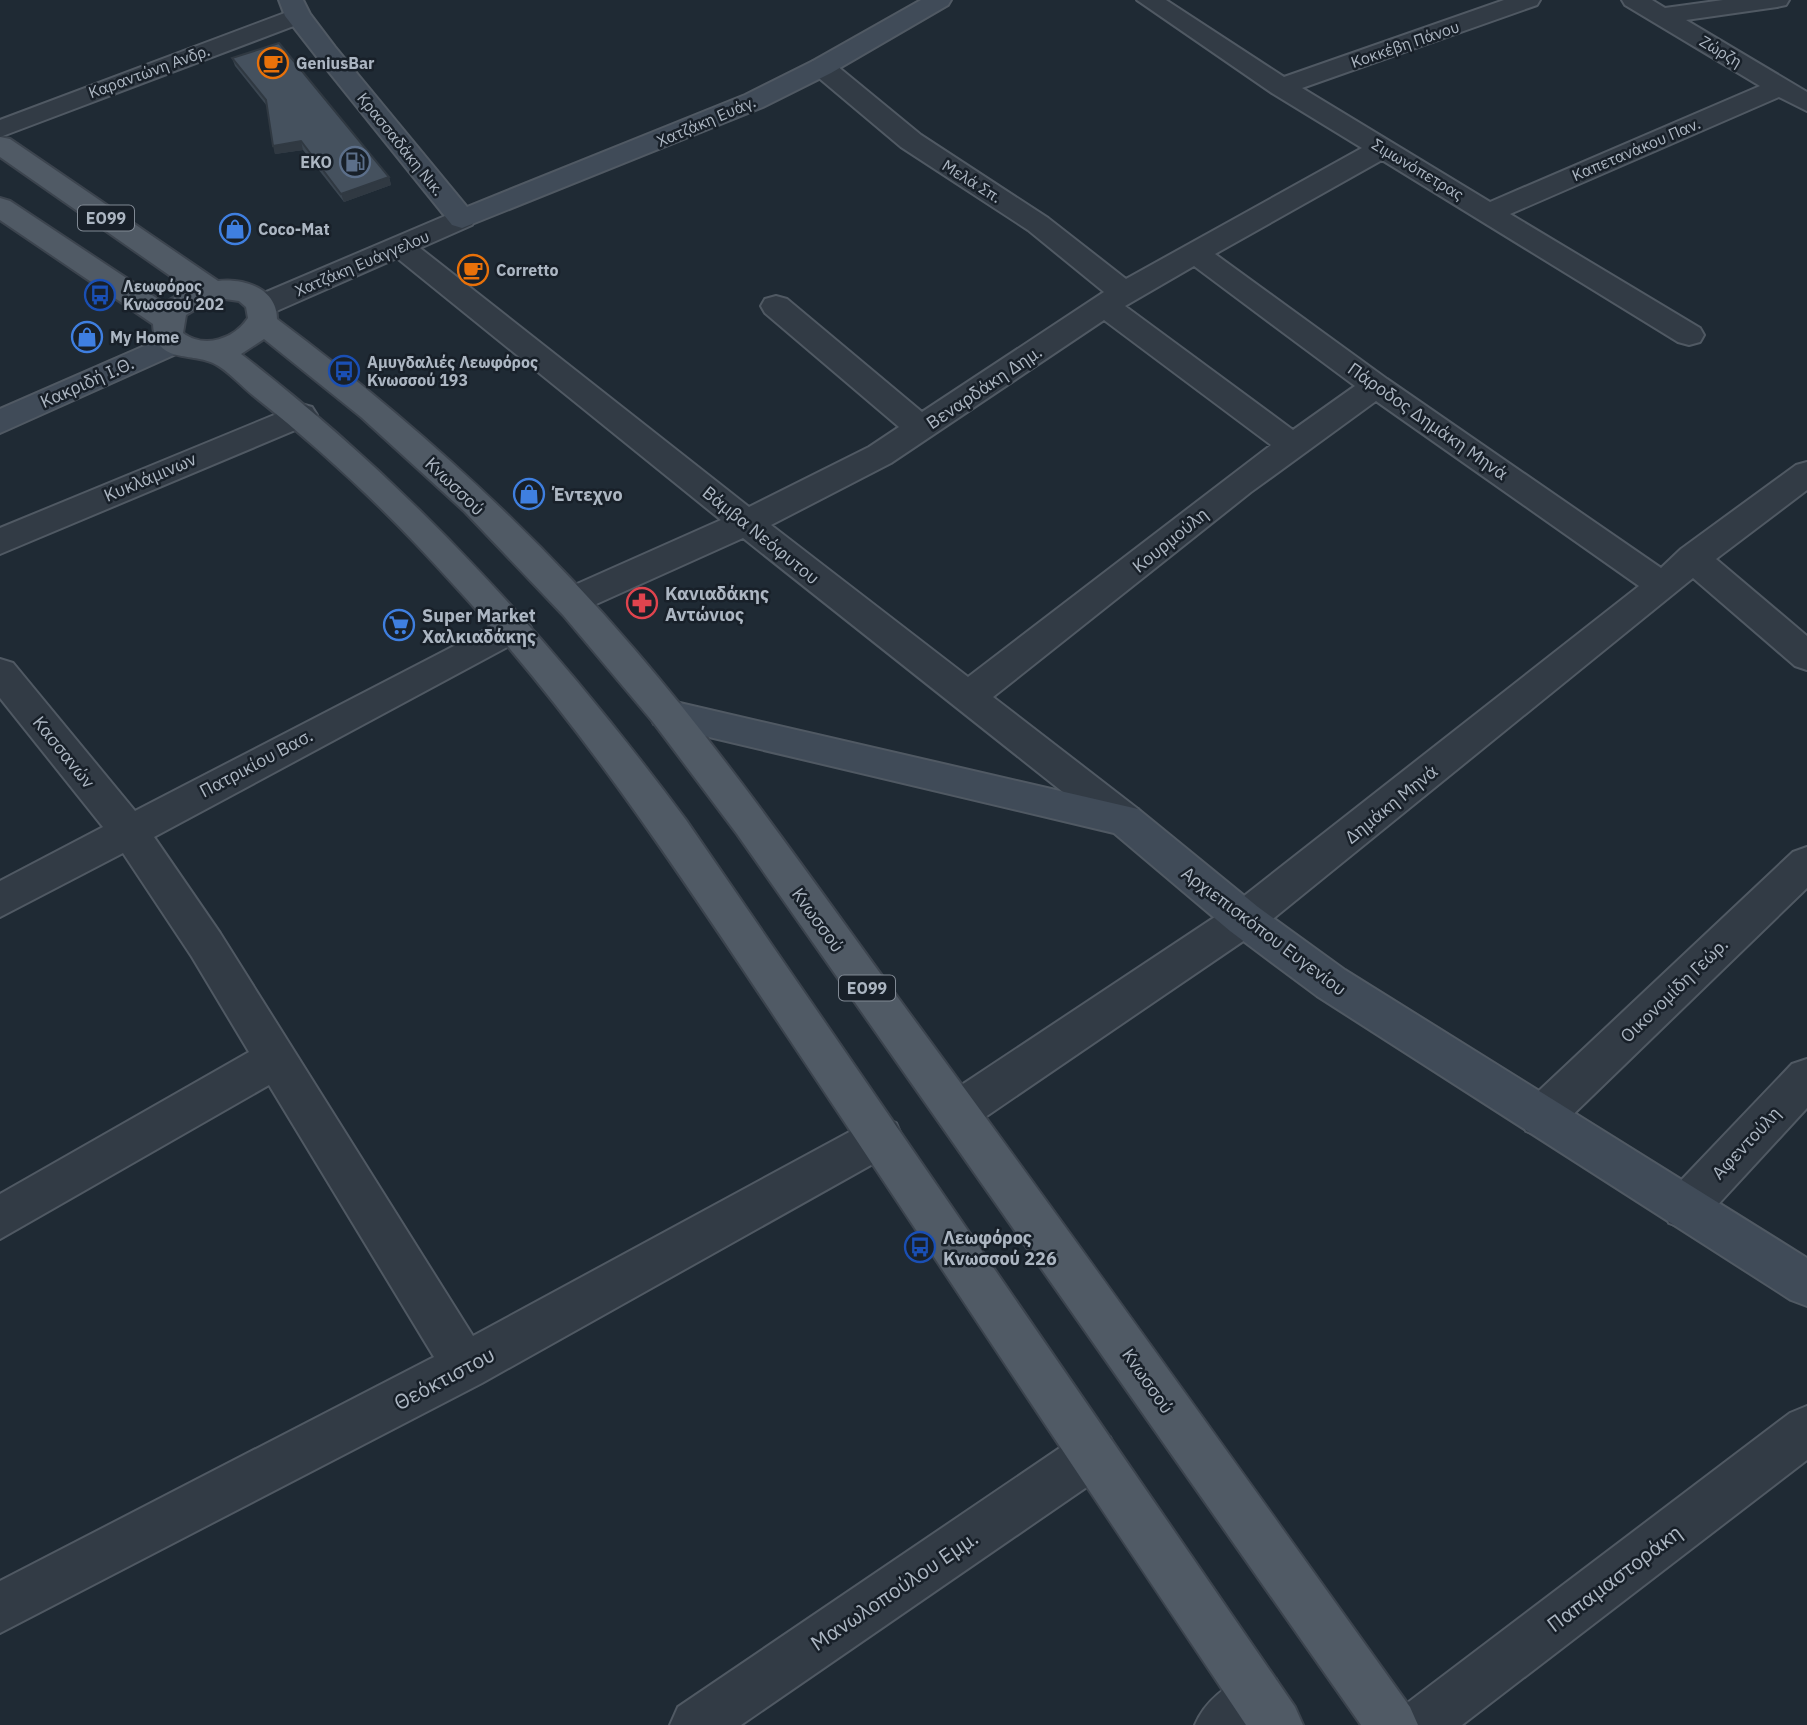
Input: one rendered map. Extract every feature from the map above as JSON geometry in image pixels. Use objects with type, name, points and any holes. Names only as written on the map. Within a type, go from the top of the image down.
[{"type":"main road","name":"ΕΟ99","points":[[0,145],[212,291]]},
{"type":"main road","name":"ΕΟ99","points":[[0,207],[171,331],[188,349],[216,350],[238,344],[250,336],[261,314],[247,293],[212,291],[178,306],[171,331]]},
{"type":"main road","name":"Κνωσσού","points":[[261,314],[391,426],[570,601],[667,714],[957,1112],[1392,1725]]},
{"type":"main road","points":[[216,350],[301,415],[385,493],[514,628],[576,701],[675,833],[1093,1454],[1252,1716]]},
{"type":"street","name":"Χατζάκη Ευάγ.","points":[[463,219],[709,121],[822,67],[939,0]]},
{"type":"street","name":"Σιμωνόπετρας","points":[[1149,0],[1281,87],[1689,335]]},
{"type":"street","name":"Κοκκέβη Πάνου","points":[[1281,87],[1528,0]]},
{"type":"street","name":"Ζώρζη","points":[[1634,0],[1807,103]]},
{"type":"street","points":[[1663,16],[1777,0]]},
{"type":"street","name":"Καραντώνη Ανδρ.","points":[[0,129],[295,8]]},
{"type":"street","name":"Κρασσαδάκη Νικ.","points":[[295,8],[463,219]]},
{"type":"street","name":"Μελά Σπ.","points":[[822,67],[911,141],[1038,224],[1114,299],[1292,444]]},
{"type":"street","name":"Καπετανάκου Παν.","points":[[1490,212],[1781,87]]},
{"type":"street","name":"Βεναρδάκη Δημ.","points":[[570,601],[746,523],[844,474],[922,429],[1114,299],[1383,148]]},
{"type":"street","name":"Χατζάκη Ευάγγελου","points":[[261,314],[400,246],[463,219]]},
{"type":"street","name":"Βάμβα Νεόφυτου","points":[[400,246],[746,523],[1125,820]]},
{"type":"street","name":"Πάροδος Δημάκη Μηνά","points":[[1195,253],[1376,386],[1663,586]]},
{"type":"street","points":[[776,306],[922,429]]},
{"type":"street","name":"Κακριδή Ι.Θ.","points":[[0,422],[171,331]]},
{"type":"street","name":"Κουρμούλη","points":[[968,697],[1292,444],[1376,386]]},
{"type":"street","name":"Κυκλάμινων","points":[[0,542],[301,415]]},
{"type":"street","name":"Δημάκη Μηνά","points":[[957,1112],[1244,919],[1663,586],[1693,558],[1807,473]]},
{"type":"street","points":[[1693,558],[1807,656]]},
{"type":"street","name":"Πατρικίου Βασ.","points":[[0,900],[514,628]]},
{"type":"street","name":"Κασσανών","points":[[0,673],[128,830],[206,946],[466,1367]]},
{"type":"street","name":"Αρχιεπισκόπου Ευγενίου","points":[[667,714],[1125,820],[1244,919],[1332,983],[1807,1284]]},
{"type":"street","name":"Οικονομίδη Γεώρ.","points":[[1541,1117],[1807,863]]},
{"type":"street","points":[[0,1218],[276,1059]]},
{"type":"street","name":"Αφεντούλη","points":[[1685,1208],[1807,1078]]},
{"type":"street","name":"Θεόκτιστου","points":[[0,1608],[466,1367],[713,1233],[881,1137]]},
{"type":"street","name":"Παπαμαστοράκη","points":[[1420,1725],[1807,1430]]},
{"type":"street","name":"Μανωλοπούλου Εμμ.","points":[[696,1725],[1093,1454]]},
{"type":"building","points":[[279,43],[389,177],[341,194],[301,141],[273,146],[266,100],[232,58]]},
{"type":"place","name":"GeniusBar","points":[[273,63]]},
{"type":"place","name":"EKO","points":[[355,162]]},
{"type":"place","name":"Coco-Mat","points":[[235,229]]},
{"type":"place","name":"Corretto","points":[[473,270]]},
{"type":"place","name":"Λεωφόρος Κνωσσού 202","points":[[100,295]]},
{"type":"place","name":"My Home","points":[[87,337]]},
{"type":"place","name":"Αμυγδαλιές Λεωφόρος Κνωσσού 193","points":[[344,371]]},
{"type":"place","name":"Έντεχνο","points":[[529,494]]},
{"type":"place","name":"Κανιαδάκης Αντώνιος","points":[[642,603]]},
{"type":"place","name":"Super Market Χαλκιαδάκης","points":[[399,625]]},
{"type":"place","name":"Λεωφόρος Κνωσσού 226","points":[[920,1247]]}]
